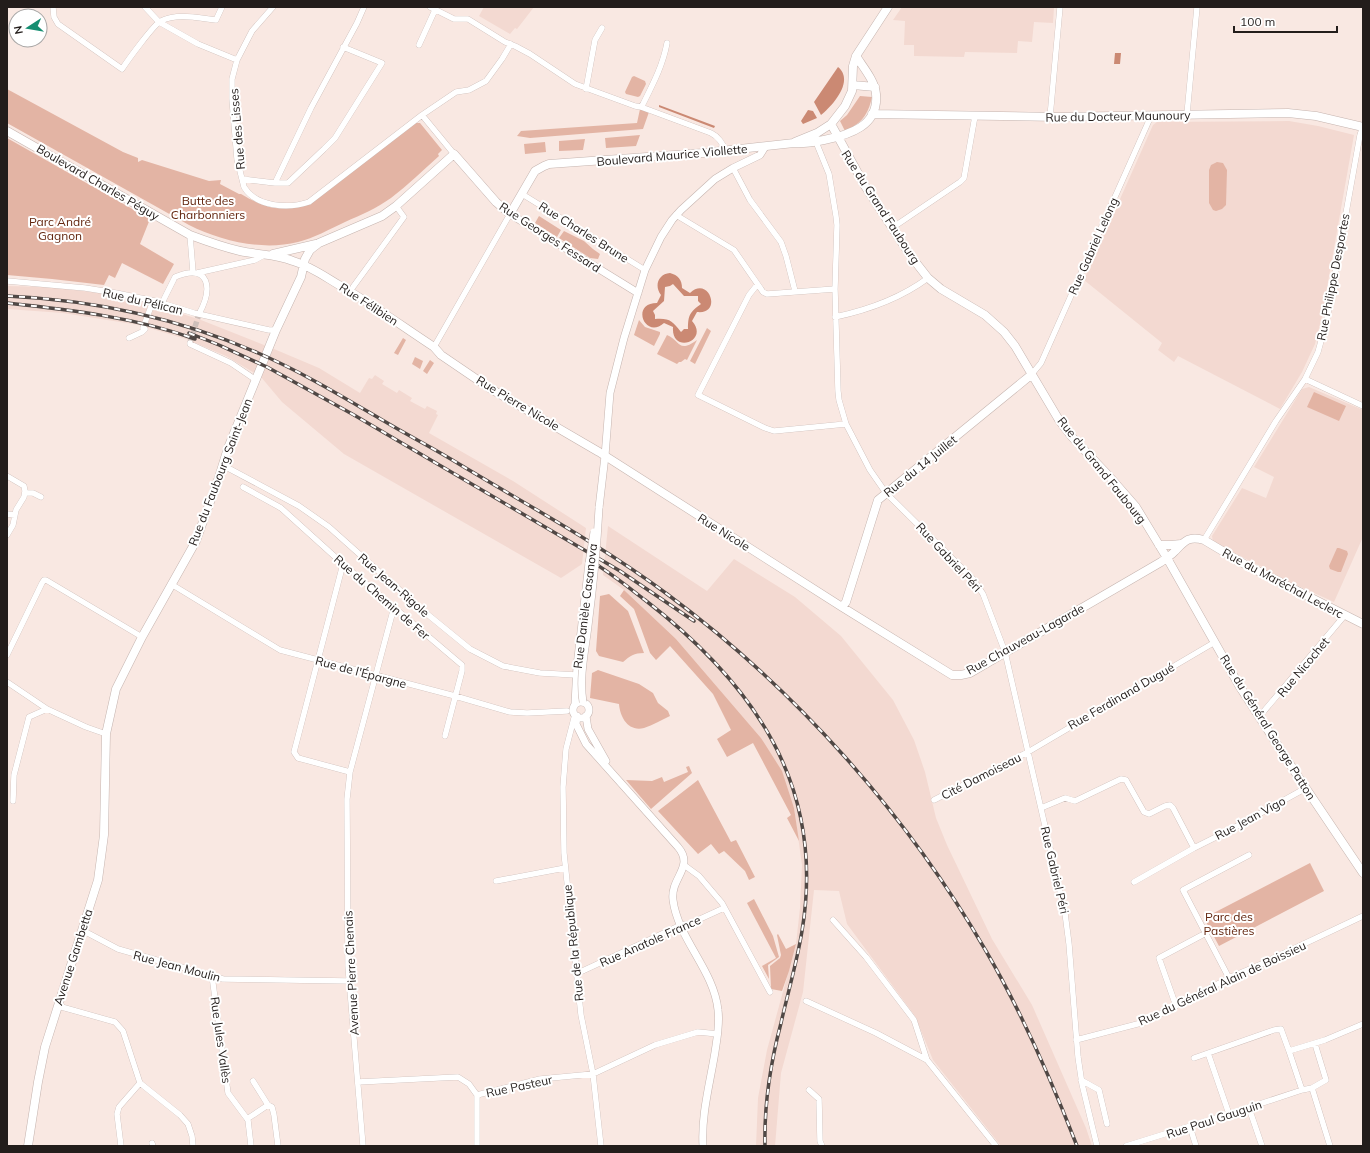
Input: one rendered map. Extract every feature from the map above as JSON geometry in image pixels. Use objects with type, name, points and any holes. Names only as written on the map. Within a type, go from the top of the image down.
[{"type":"main road","points":[[794,143],[817,133],[830,124],[845,106],[852,91],[853,66],[856,56],[888,7]]},
{"type":"main road","points":[[794,143],[802,144],[838,138],[859,129],[866,123],[872,114],[876,99],[875,87],[856,56]]},
{"type":"main road","points":[[853,86],[875,87]]},
{"type":"main road","name":"Rue du Docteur Maunoury","points":[[872,114],[1050,117],[1288,113],[1316,116],[1363,127]]},
{"type":"main road","name":"Rue du Grand Faubourg","points":[[830,124],[865,186],[910,255],[928,278],[941,289],[985,315],[1004,332],[1015,346],[1031,375],[1072,437],[1136,507],[1167,558]]},
{"type":"main road","name":"Boulevard Charles Péguy","points":[[7,131],[190,235],[238,250],[268,254],[304,265]]},
{"type":"main road","name":"Boulevard Maurice Viollette","points":[[522,194],[535,171],[549,164],[726,151],[794,143]]},
{"type":"main road","points":[[268,254],[319,243],[382,216],[396,206],[454,154]]},
{"type":"main road","name":"Rue Georges Fessard","points":[[454,154],[496,202],[510,214]]},
{"type":"main road","points":[[510,214],[522,194]]},
{"type":"main road","name":"Rue du Faubourg Saint-Jean","points":[[106,767],[106,734],[116,689],[142,637],[196,541],[228,448],[276,330],[301,277],[306,256],[310,250],[319,243]]},
{"type":"main road","name":"Rue Félibien","points":[[304,265],[350,291],[434,346]]},
{"type":"main road","name":"Rue Pierre Nicole","points":[[434,346],[441,355],[456,366],[605,456]]},
{"type":"main road","name":"Rue du 14 Juillet","points":[[842,607],[846,602],[878,500],[1031,375]]},
{"type":"main road","name":"Rue Nicole","points":[[605,456],[842,607]]},
{"type":"main road","points":[[1159,544],[1182,544],[1186,540],[1192,538],[1204,540]]},
{"type":"main road","name":"Rue du Maréchal Leclerc","points":[[1204,540],[1246,565],[1363,624]]},
{"type":"main road","name":"Rue Chauveau-Lagarde","points":[[842,607],[952,675],[961,675],[970,673],[1167,558],[1182,544]]},
{"type":"main road","name":"Rue du Général George Patton","points":[[1167,558],[1240,687],[1363,873]]},
{"type":"main road","name":"Avenue Gambetta","points":[[28,1146],[45,1047],[98,880],[104,835],[106,767]]},
{"type":"street","points":[[53,7],[54,17],[58,24],[122,69],[159,22],[171,17],[192,17],[216,20],[222,7]]},
{"type":"street","points":[[144,7],[159,22],[198,44],[237,60]]},
{"type":"street","name":"Rue des Lisses","points":[[273,7],[252,31],[237,60],[232,79],[232,99],[237,159],[246,191],[254,197],[269,204],[287,207],[299,206],[308,202],[422,115]]},
{"type":"street","points":[[275,182],[311,108],[364,7]]},
{"type":"street","points":[[430,7],[454,19],[468,19],[505,42],[530,54],[575,84],[586,89],[635,106],[641,106],[716,136],[726,151]]},
{"type":"street","points":[[1050,117],[1060,7]]},
{"type":"street","points":[[1187,114],[1197,7]]},
{"type":"street","points":[[419,45],[436,10]]},
{"type":"street","points":[[586,89],[595,40],[602,28]]},
{"type":"street","points":[[641,106],[664,59],[668,43]]},
{"type":"street","points":[[454,154],[422,115],[456,92],[469,90],[486,81],[511,44]]},
{"type":"street","points":[[242,179],[288,183],[335,138],[382,63],[343,47]]},
{"type":"street","points":[[892,228],[964,178],[975,116]]},
{"type":"street","name":"Rue Gabriel Lelong","points":[[1031,375],[1041,363],[1151,116]]},
{"type":"street","name":"Rue Philippe Desportes","points":[[1204,540],[1268,434],[1305,379],[1318,352],[1327,319],[1360,135],[1363,127]]},
{"type":"street","name":"Rue Gabriel Péri","points":[[816,142],[828,174],[837,225],[834,290],[839,400],[846,424],[870,470],[886,493],[973,579],[983,594],[1005,652],[1066,913],[1070,944],[1076,1040],[1081,1080],[1098,1146]]},
{"type":"street","name":"Rue Danièle Casanova","points":[[575,710],[582,694],[584,657],[597,545],[610,394],[645,270],[661,237],[676,215],[715,179],[733,168],[760,155],[765,147]]},
{"type":"street","points":[[733,168],[750,200],[781,242],[795,291]]},
{"type":"street","name":"Rue Charles Brune","points":[[522,194],[645,270]]},
{"type":"street","points":[[353,287],[404,217],[396,206]]},
{"type":"street","points":[[434,346],[510,214]]},
{"type":"street","name":"Rue Georges Fessard","points":[[510,214],[638,293]]},
{"type":"street","points":[[676,215],[734,250],[757,285],[767,294],[795,291],[834,290]]},
{"type":"street","points":[[190,235],[195,273]]},
{"type":"street","points":[[162,303],[175,277],[255,260],[268,254]]},
{"type":"street","points":[[195,273],[202,276],[208,290],[199,314]]},
{"type":"street","points":[[835,317],[885,302],[928,278]]},
{"type":"street","name":"Rue du Pélican","points":[[7,281],[85,288],[116,293],[162,303],[199,314],[269,330],[276,330]]},
{"type":"street","points":[[757,285],[749,294],[698,395],[774,431],[846,424]]},
{"type":"street","points":[[130,338],[145,329],[144,328],[152,301]]},
{"type":"street","points":[[190,343],[231,363],[256,380]]},
{"type":"street","points":[[1305,379],[1363,406]]},
{"type":"street","name":"Rue Jean-Rigole","points":[[223,466],[299,506],[328,527],[470,650],[503,666],[540,673],[576,675]]},
{"type":"street","points":[[7,476],[24,486],[25,492],[15,515],[13,525],[7,535]]},
{"type":"street","name":"Rue du Chemin de Fer","points":[[243,488],[281,508],[343,564],[462,666],[462,671],[444,736]]},
{"type":"street","points":[[25,492],[33,493],[41,497]]},
{"type":"street","name":"Rue Danièle Casanova","points":[[575,710],[576,675],[589,563],[599,508]]},
{"type":"street","points":[[7,514],[15,515]]},
{"type":"street","points":[[343,564],[294,752],[298,758],[350,772]]},
{"type":"street","points":[[7,655],[44,580],[142,637]]},
{"type":"street","name":"Rue de l'Épargne","points":[[172,584],[280,650],[510,712],[527,713],[575,710]]},
{"type":"street","name":"Avenue Pierre Chenais","points":[[364,1146],[349,981],[348,799],[350,772],[394,608]]},
{"type":"street","name":"Rue Nicochet","points":[[1259,717],[1345,615]]},
{"type":"street","name":"Rue Ferdinand Dugué","points":[[1028,752],[1215,642]]},
{"type":"street","points":[[7,682],[47,709],[86,727],[106,734]]},
{"type":"street","points":[[575,710],[586,704],[588,708],[586,716],[588,729],[610,770]]},
{"type":"street","points":[[13,801],[14,775],[28,717],[47,709]]},
{"type":"street","points":[[575,710],[582,718],[586,716]]},
{"type":"street","points":[[575,710],[576,724],[586,744],[685,857],[684,865],[674,886],[673,900],[681,926],[713,990],[718,1010],[718,1034],[705,1115],[703,1146]]},
{"type":"street","name":"Rue de la République","points":[[575,710],[566,749],[563,787],[564,853],[581,1015],[593,1074],[601,1146]]},
{"type":"street","name":"Cité Damoiseau","points":[[934,800],[1028,752]]},
{"type":"street","points":[[1041,808],[1065,798],[1075,801],[1121,779],[1126,780],[1144,812],[1149,814],[1170,805],[1173,808],[1194,848]]},
{"type":"street","name":"Rue Jean Vigo","points":[[1134,882],[1306,788]]},
{"type":"street","points":[[1229,978],[1183,890],[1249,855]]},
{"type":"street","points":[[684,865],[700,876],[724,908],[770,992]]},
{"type":"street","points":[[496,881],[565,868]]},
{"type":"street","name":"Rue Anatole France","points":[[576,974],[724,908]]},
{"type":"street","name":"Rue du Général Alain de Boissieu","points":[[1076,1040],[1145,1022],[1229,978],[1363,916]]},
{"type":"street","points":[[833,920],[866,957],[914,1020],[927,1060],[996,1146]]},
{"type":"street","name":"Rue Jean Moulin","points":[[82,930],[118,949],[223,979],[349,981]]},
{"type":"street","points":[[1176,1006],[1159,958],[1206,933]]},
{"type":"street","name":"Rue Jules Vallès","points":[[212,976],[228,1093],[246,1119],[251,1146]]},
{"type":"street","points":[[806,1001],[864,1027],[927,1060]]},
{"type":"street","points":[[58,1006],[115,1022],[123,1031],[140,1083],[180,1115],[188,1124],[192,1136],[193,1146]]},
{"type":"street","points":[[1289,1051],[1315,1044],[1363,1024]]},
{"type":"street","points":[[1194,1058],[1274,1030],[1281,1029],[1302,1090]]},
{"type":"street","name":"Rue Pasteur","points":[[358,1082],[458,1077],[469,1084],[477,1096],[540,1079],[593,1074],[655,1045],[698,1032],[718,1034]]},
{"type":"street","name":"Rue Paul Gauguin","points":[[1126,1146],[1312,1088],[1326,1080],[1315,1044]]},
{"type":"street","points":[[1208,1052],[1229,1114]]},
{"type":"street","points":[[1081,1080],[1099,1090],[1107,1124]]},
{"type":"street","points":[[253,1081],[268,1105],[272,1107],[278,1146]]},
{"type":"street","points":[[121,1146],[117,1114],[119,1107],[140,1083]]},
{"type":"street","points":[[1312,1088],[1330,1146]]},
{"type":"street","points":[[809,1090],[819,1099],[820,1141],[822,1146]]},
{"type":"street","points":[[477,1096],[477,1146]]},
{"type":"street","points":[[246,1119],[268,1105]]},
{"type":"street","points":[[1249,1108],[1262,1146]]},
{"type":"street","points":[[1190,1127],[1196,1146]]},
{"type":"shaded area","points":[[484,7],[534,7],[517,29],[515,28],[510,34],[479,16]]},
{"type":"shaded area","points":[[902,7],[1054,7],[1053,23],[1034,22],[1032,42],[1018,41],[1017,53],[965,52],[964,57],[914,56],[914,45],[904,45],[905,21],[893,20]]},
{"type":"shaded area","points":[[1115,53],[1121,53],[1120,64],[1114,64]]},
{"type":"shaded area","points":[[838,67],[843,73],[843,86],[836,100],[821,115],[814,102]]},
{"type":"shaded area","points":[[659,105],[715,126],[714,128],[659,107]]},
{"type":"shaded area","points":[[808,110],[813,111],[817,118],[803,124],[801,121]]},
{"type":"shaded area","points":[[1289,121],[1318,126],[1354,135],[1322,316],[1315,344],[1302,372],[1280,409],[1178,356],[1174,362],[1158,350],[1162,343],[1084,280],[1153,125],[1157,122]]},
{"type":"shaded area","points":[[670,273],[675,275],[680,280],[682,288],[690,293],[697,289],[703,289],[710,297],[710,308],[705,311],[697,312],[692,321],[696,328],[696,334],[693,339],[688,342],[683,343],[678,341],[674,336],[673,327],[664,323],[657,327],[651,327],[646,324],[643,319],[642,314],[644,309],[649,305],[657,303],[661,295],[658,288],[658,281],[666,274]],"holes":[[[673,284],[684,296],[698,296],[698,301],[701,304],[690,314],[688,329],[684,329],[681,332],[670,321],[655,319],[653,311],[664,301],[665,287]]]},
{"type":"shaded area","points":[[7,286],[48,287],[100,293],[145,302],[201,320],[319,368],[360,393],[369,378],[372,379],[375,375],[384,381],[382,384],[397,393],[399,390],[412,398],[410,401],[425,409],[427,406],[437,411],[436,414],[438,415],[429,433],[513,481],[586,528],[582,564],[561,578],[344,454],[282,402],[261,377],[226,356],[186,339],[139,325],[63,313],[7,309]]},
{"type":"shaded area","points":[[1309,387],[1363,410],[1363,537],[1334,602],[1265,571],[1266,569],[1213,542],[1212,536],[1242,488],[1266,498],[1274,477],[1254,467],[1302,389]]},
{"type":"shaded area","points":[[608,526],[707,591],[734,559],[795,597],[841,636],[893,700],[914,740],[925,772],[936,818],[947,845],[992,939],[1032,1005],[1086,1128],[1092,1146],[1001,1146],[933,1060],[915,1016],[847,924],[839,891],[814,890],[803,992],[781,1073],[775,1146],[756,1146],[758,1098],[767,1050],[796,944],[800,908],[802,865],[794,808],[761,738],[676,639],[624,590],[603,575]]},
{"type":"green space","points":[[634,76],[645,81],[646,84],[638,97],[626,94],[625,92],[632,77]]},
{"type":"green space","name":"Butte des Charbonniers","points":[[7,89],[123,152],[138,158],[138,162],[142,160],[209,181],[221,180],[220,184],[259,203],[274,208],[290,208],[309,203],[415,123],[420,123],[442,150],[438,154],[439,156],[409,183],[391,198],[369,211],[322,233],[298,242],[284,245],[256,245],[228,240],[201,231],[7,123]]},
{"type":"green space","points":[[860,96],[872,97],[866,114],[856,125],[845,131],[840,121],[847,115]]},
{"type":"green space","points":[[640,109],[649,112],[643,129],[530,138],[517,136],[521,131],[637,123]]},
{"type":"green space","points":[[640,135],[636,146],[606,148],[605,138]]},
{"type":"green space","name":"Parc André Gagnon","points":[[7,138],[150,219],[140,244],[174,264],[163,284],[122,263],[115,278],[109,275],[104,285],[7,275]]},
{"type":"green space","points":[[585,139],[583,150],[559,151],[559,141]]},
{"type":"green space","points":[[545,142],[546,152],[525,154],[524,144]]},
{"type":"green space","points":[[1217,162],[1223,163],[1227,170],[1226,205],[1222,209],[1216,211],[1213,210],[1209,203],[1209,170],[1211,165]]},
{"type":"green space","points":[[539,216],[561,230],[557,237],[535,223]]},
{"type":"green space","points":[[564,231],[584,241],[600,254],[598,259],[590,258],[559,238]]},
{"type":"green space","points":[[639,320],[645,327],[660,332],[654,346],[634,335]]},
{"type":"green space","points":[[707,328],[711,331],[695,364],[690,361]]},
{"type":"green space","points":[[667,335],[683,346],[691,344],[697,340],[687,360],[685,359],[677,364],[657,354]]},
{"type":"green space","points":[[403,338],[406,340],[398,355],[394,353]]},
{"type":"green space","points":[[415,357],[423,361],[420,369],[412,364]]},
{"type":"green space","points":[[430,360],[434,363],[427,374],[423,371]]},
{"type":"green space","points":[[1314,392],[1346,406],[1339,421],[1307,407]]},
{"type":"green space","points":[[1337,548],[1347,551],[1348,554],[1341,572],[1330,569],[1329,566]]},
{"type":"green space","points":[[624,590],[676,639],[761,738],[782,771],[794,808],[799,841],[787,818],[791,815],[753,743],[727,757],[717,739],[731,730],[713,694],[670,646],[656,660],[650,653],[634,609],[620,596]]},
{"type":"green space","points":[[609,594],[628,611],[644,653],[632,655],[623,662],[599,656],[596,651],[600,596]]},
{"type":"green space","points":[[598,670],[639,684],[653,693],[658,703],[668,711],[670,716],[644,728],[638,729],[629,726],[621,714],[619,704],[590,698],[592,673]]},
{"type":"green space","points":[[689,766],[692,773],[651,809],[626,780],[652,781],[662,777],[664,782],[688,772],[686,767]]},
{"type":"green space","points":[[698,780],[731,842],[736,840],[755,877],[749,880],[745,871],[724,851],[719,854],[711,844],[698,854],[658,811]]},
{"type":"green space","name":"Parc des Pastières","points":[[1310,863],[1324,891],[1219,946],[1204,918]]},
{"type":"green space","points":[[754,899],[773,936],[779,957],[768,965],[769,979],[762,966],[776,958],[747,903]]},
{"type":"green space","points":[[778,934],[786,949],[796,944],[782,991],[771,989],[770,966],[780,958],[781,955]]},
{"type":"tunnel","points":[[190,343],[199,314]]},
{"type":"railway","points":[[7,296],[72,302],[135,313],[197,330],[274,360],[322,385],[393,427],[441,453],[591,542],[667,594],[714,631],[759,670],[803,712],[844,756],[883,802],[920,850],[955,900],[1012,998],[1057,1096],[1077,1146]]},
{"type":"railway","points":[[7,303],[102,315],[149,325],[195,339]]},
{"type":"railway","points":[[189,333],[267,367],[354,415],[620,571],[694,621]]},
{"type":"railway","points":[[594,563],[614,576],[645,600],[684,633],[719,667],[749,704],[774,743],[792,785],[803,830],[807,879],[800,943],[771,1068],[767,1100],[765,1146]]}]
